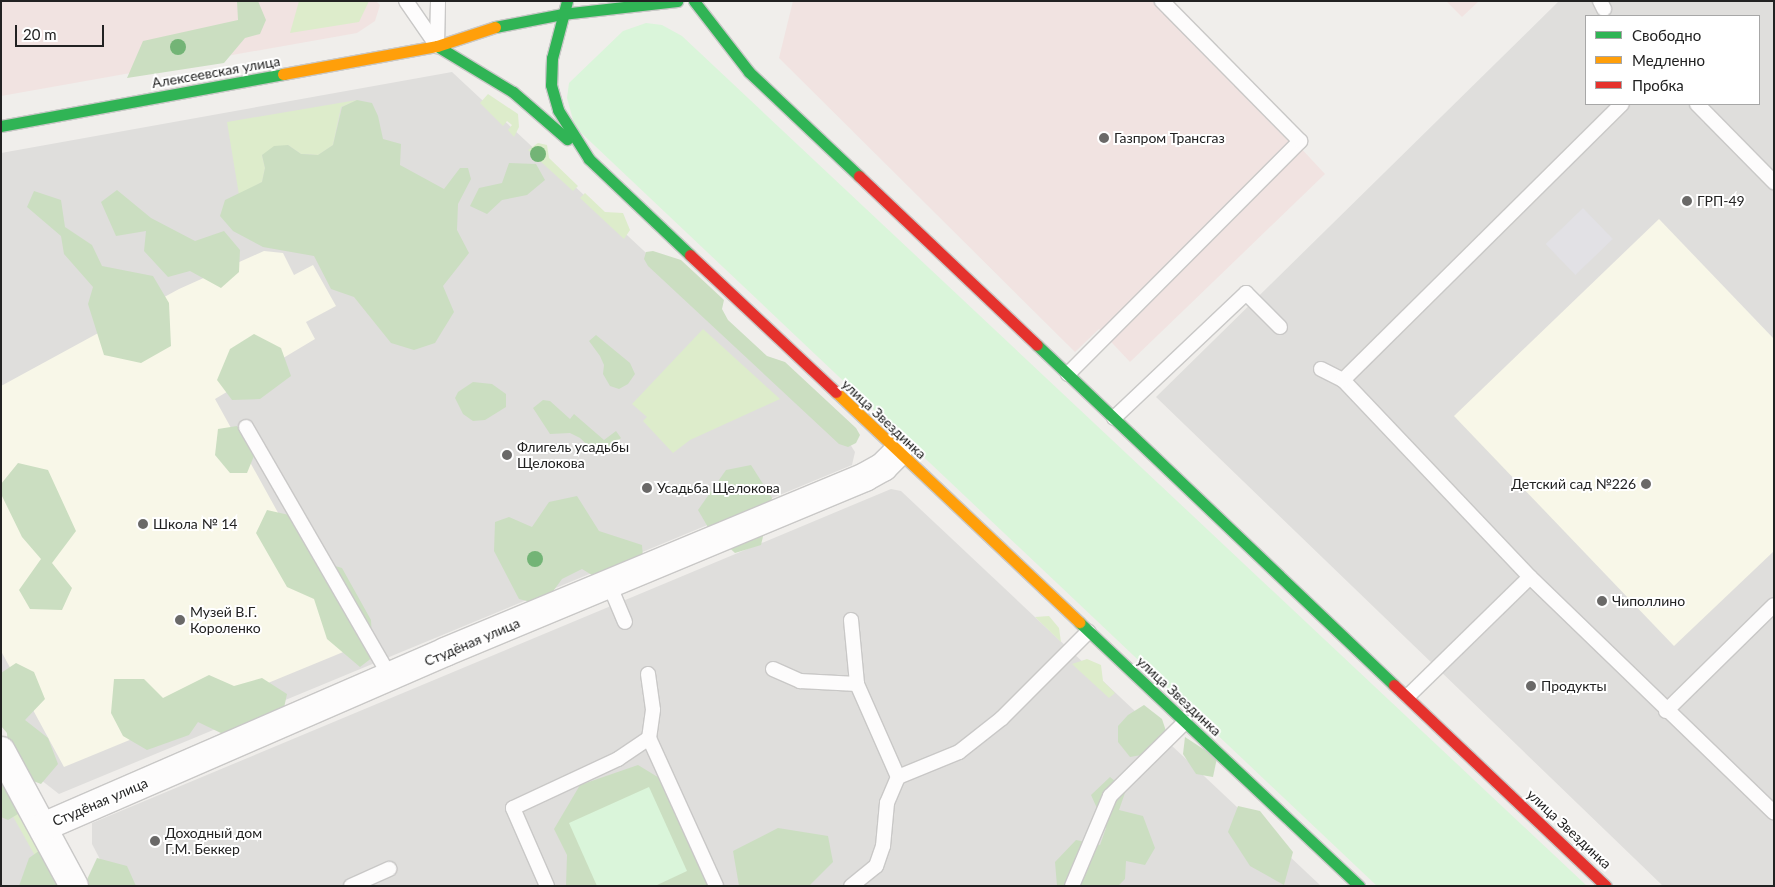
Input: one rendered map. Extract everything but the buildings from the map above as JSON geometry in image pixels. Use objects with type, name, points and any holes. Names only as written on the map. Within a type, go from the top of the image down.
[{"type":"street","name":"улица Звездинка","points":[[567,1],[562,14],[552,58],[552,85],[558,110],[589,159],[897,452],[1359,886]]},
{"type":"street","points":[[562,14],[677,1]]},
{"type":"street","name":"улица Звездинка","points":[[694,1],[749,72],[1606,886]]},
{"type":"street","name":"Алексеевская улица","points":[[1,126],[436,46],[500,25],[562,14]]},
{"type":"street","points":[[436,46],[513,92],[589,159]]},
{"type":"street","name":"Студёная улица","points":[[42,827],[390,676],[866,477],[883,468],[897,452]]},
{"type":"street","points":[[1,751],[74,886]]},
{"type":"lane","points":[[406,1],[436,46]]},
{"type":"lane","points":[[436,46],[438,1]]},
{"type":"lane","points":[[1068,374],[1300,141],[1162,1]]},
{"type":"lane","points":[[1343,380],[1621,105]]},
{"type":"lane","points":[[1698,105],[1774,182]]},
{"type":"lane","points":[[1114,418],[1246,293],[1280,327]]},
{"type":"lane","points":[[1321,369],[1343,380],[1530,577],[1666,711],[1774,813]]},
{"type":"lane","points":[[246,427],[390,676]]},
{"type":"lane","points":[[1408,696],[1530,577]]},
{"type":"lane","points":[[609,584],[625,622]]},
{"type":"lane","points":[[1666,711],[1774,605]]},
{"type":"lane","points":[[851,620],[857,684],[898,777]]},
{"type":"lane","points":[[852,886],[876,866],[883,846],[887,803],[898,777],[959,752],[1002,718],[1088,632]]},
{"type":"lane","points":[[773,669],[800,682],[857,684]]},
{"type":"lane","points":[[648,674],[653,710],[649,738],[716,886]]},
{"type":"lane","points":[[1072,886],[1110,796],[1185,722]]},
{"type":"lane","points":[[547,886],[513,808],[618,759],[649,738]]},
{"type":"lane","points":[[351,886],[389,869]]},
{"type":"lane","points":[[1338,886],[1348,875]]},
{"type":"shaded area","points":[[1,1],[376,1],[380,5],[375,21],[357,33],[1,96]]},
{"type":"shaded area","points":[[793,1],[1164,1],[1325,174],[1130,362],[1099,329],[1075,352],[779,58]]},
{"type":"shaded area","points":[[1446,1],[1479,1],[1462,17]]},
{"type":"shaded area","points":[[1559,1],[1774,1],[1774,886],[1663,886],[1156,397]]},
{"type":"shaded area","points":[[452,72],[848,441],[855,452],[852,465],[59,794],[41,780],[1,707],[1,153]]},
{"type":"shaded area","points":[[1583,208],[1613,239],[1575,275],[1546,244]]},
{"type":"shaded area","name":"Детский сад №226","points":[[1659,219],[1774,339],[1774,551],[1674,646],[1454,416]]},
{"type":"shaded area","name":"Школа № 14","points":[[264,251],[283,253],[294,275],[313,265],[336,306],[306,322],[315,339],[215,399],[353,648],[64,767],[1,651],[1,386],[179,289]]},
{"type":"shaded area","points":[[891,489],[901,491],[1321,886],[114,886],[92,844],[92,823]]},
{"type":"shaded area","points":[[1,781],[60,886],[1,886]]},
{"type":"green space","points":[[237,1],[258,1],[266,20],[260,34],[245,38],[224,63],[127,78],[143,41],[238,20]]},
{"type":"green space","points":[[299,1],[369,1],[359,22],[290,33]]},
{"type":"green space","points":[[646,23],[662,25],[682,36],[1587,886],[1377,886],[575,127],[567,98],[569,83],[623,31]]},
{"type":"green space","points":[[488,94],[518,114],[519,127],[514,137],[508,130],[512,125],[507,121],[503,126],[480,103]]},
{"type":"green space","points":[[357,100],[341,107],[333,145],[318,155],[301,154],[288,145],[262,155],[265,168],[262,182],[239,195],[227,122]]},
{"type":"green space","points":[[357,100],[372,103],[378,116],[383,139],[401,144],[400,165],[444,189],[460,168],[468,168],[471,179],[458,204],[457,230],[469,253],[443,286],[454,312],[435,343],[414,350],[391,343],[354,297],[331,289],[314,256],[263,247],[233,231],[220,216],[225,200],[262,182],[265,168],[262,155],[274,146],[288,145],[301,154],[318,155],[333,145],[342,107]]},
{"type":"green space","points":[[538,143],[547,145],[549,158],[578,186],[573,191],[528,150]]},
{"type":"green space","points":[[509,163],[536,164],[545,180],[527,195],[502,200],[487,214],[470,206],[479,188],[502,183]]},
{"type":"green space","points":[[117,190],[151,218],[195,241],[224,231],[240,250],[239,272],[221,288],[190,271],[168,277],[144,251],[146,231],[116,236],[101,202]]},
{"type":"green space","points":[[34,191],[61,200],[65,227],[92,245],[102,266],[153,276],[169,303],[171,346],[141,363],[104,355],[88,304],[93,287],[64,254],[61,236],[27,207]]},
{"type":"green space","points":[[585,193],[605,212],[623,213],[630,230],[624,239],[580,198]]},
{"type":"green space","points":[[653,251],[681,260],[724,300],[722,309],[728,320],[767,356],[785,362],[856,428],[860,435],[856,443],[848,447],[839,444],[648,266],[644,259],[646,252]]},
{"type":"green space","points":[[703,329],[780,399],[690,440],[673,453],[643,421],[647,417],[632,404]]},
{"type":"green space","points":[[254,334],[281,348],[291,376],[260,399],[232,400],[217,380],[230,349]]},
{"type":"green space","points":[[596,335],[630,363],[635,374],[628,384],[619,389],[610,386],[603,374],[604,365],[589,341]]},
{"type":"green space","points":[[473,382],[492,384],[506,394],[506,407],[485,420],[473,421],[463,414],[455,398],[458,392]]},
{"type":"green space","points":[[543,400],[550,401],[570,419],[574,414],[604,440],[616,431],[621,438],[607,450],[595,452],[580,438],[570,433],[550,434],[533,408]]},
{"type":"green space","points":[[237,426],[256,451],[247,473],[230,473],[215,455],[218,429]]},
{"type":"green space","points":[[18,463],[48,470],[76,531],[52,563],[72,588],[62,610],[30,609],[19,590],[41,559],[22,537],[1,494],[1,484]]},
{"type":"green space","points":[[751,465],[772,498],[761,545],[735,553],[709,529],[698,510],[726,470]]},
{"type":"green space","points":[[577,496],[599,531],[642,545],[644,570],[613,588],[582,569],[562,579],[543,605],[519,599],[494,551],[495,522],[509,517],[532,527],[549,502]]},
{"type":"green space","points":[[267,510],[289,515],[318,561],[342,568],[371,620],[373,657],[360,667],[327,639],[314,599],[287,587],[256,533]]},
{"type":"green space","points":[[1049,616],[1059,628],[1061,642],[1035,617]]},
{"type":"green space","points":[[1087,659],[1101,665],[1103,681],[1115,693],[1109,698],[1072,664]]},
{"type":"green space","points":[[16,663],[34,672],[45,699],[25,720],[48,738],[58,764],[41,784],[23,777],[8,752],[7,733],[1,726],[1,673]]},
{"type":"green space","points":[[209,675],[234,686],[262,678],[287,694],[282,717],[225,735],[198,722],[189,735],[147,750],[123,736],[111,713],[114,679],[144,679],[163,698]]},
{"type":"green space","points":[[1144,705],[1162,719],[1168,737],[1153,753],[1130,757],[1118,742],[1118,726],[1128,715]]},
{"type":"green space","points":[[1185,737],[1217,758],[1213,777],[1196,774],[1183,754]]},
{"type":"green space","points":[[638,765],[674,787],[714,868],[708,886],[566,886],[567,855],[554,829],[580,785]]},
{"type":"green space","points":[[1,767],[22,802],[18,814],[8,820],[1,817]]},
{"type":"green space","points":[[1110,777],[1126,790],[1119,810],[1143,816],[1155,848],[1145,865],[1126,861],[1125,879],[1118,886],[1057,886],[1055,862],[1076,840],[1100,845],[1106,828],[1091,795]]},
{"type":"green space","points":[[1,781],[60,886],[52,886],[1,795]]},
{"type":"green space","points":[[649,787],[687,871],[655,886],[597,886],[569,823]]},
{"type":"green space","points":[[1238,806],[1260,811],[1293,852],[1284,885],[1250,866],[1228,832]]},
{"type":"green space","points":[[778,828],[828,836],[833,862],[809,886],[739,886],[733,851]]},
{"type":"green space","points":[[43,848],[69,886],[19,886],[29,858]]},
{"type":"green space","points":[[97,858],[127,866],[136,886],[84,886]]},
{"type":"traffic: fast","points":[[567,1],[552,58],[551,85],[558,110],[589,159],[690,255]]},
{"type":"traffic: fast","points":[[495,27],[562,14],[677,1]]},
{"type":"traffic: fast","points":[[694,1],[749,72],[859,176]]},
{"type":"traffic: fast","points":[[437,46],[513,92],[567,139]]},
{"type":"traffic: fast","points":[[1,126],[283,74]]},
{"type":"traffic: fast","points":[[1037,345],[1394,685]]},
{"type":"traffic: fast","points":[[1079,622],[1359,886]]},
{"type":"traffic: slow","points":[[283,74],[437,46],[495,27]]},
{"type":"traffic: slow","points":[[836,392],[1079,622]]},
{"type":"traffic: jam","points":[[859,176],[1037,345]]},
{"type":"traffic: jam","points":[[690,255],[836,392]]},
{"type":"traffic: jam","points":[[1394,685],[1606,886]]},
{"type":"place","name":"Газпром Трансгаз","points":[[1104,138]]},
{"type":"place","name":"ГРП-49","points":[[1687,201]]},
{"type":"place","name":"Флигель усадьбы Щелокова","points":[[507,455]]},
{"type":"place","name":"Детский сад №226","points":[[1646,484]]},
{"type":"place","name":"Усадьба Щелокова","points":[[647,488]]},
{"type":"place","name":"Школа № 14","points":[[143,524]]},
{"type":"place","name":"Чиполлино","points":[[1602,601]]},
{"type":"place","name":"Музей В.Г. Короленко","points":[[180,620]]},
{"type":"place","name":"Продукты","points":[[1531,686]]},
{"type":"place","name":"Доходный дом Г.М. Беккер","points":[[155,841]]}]
